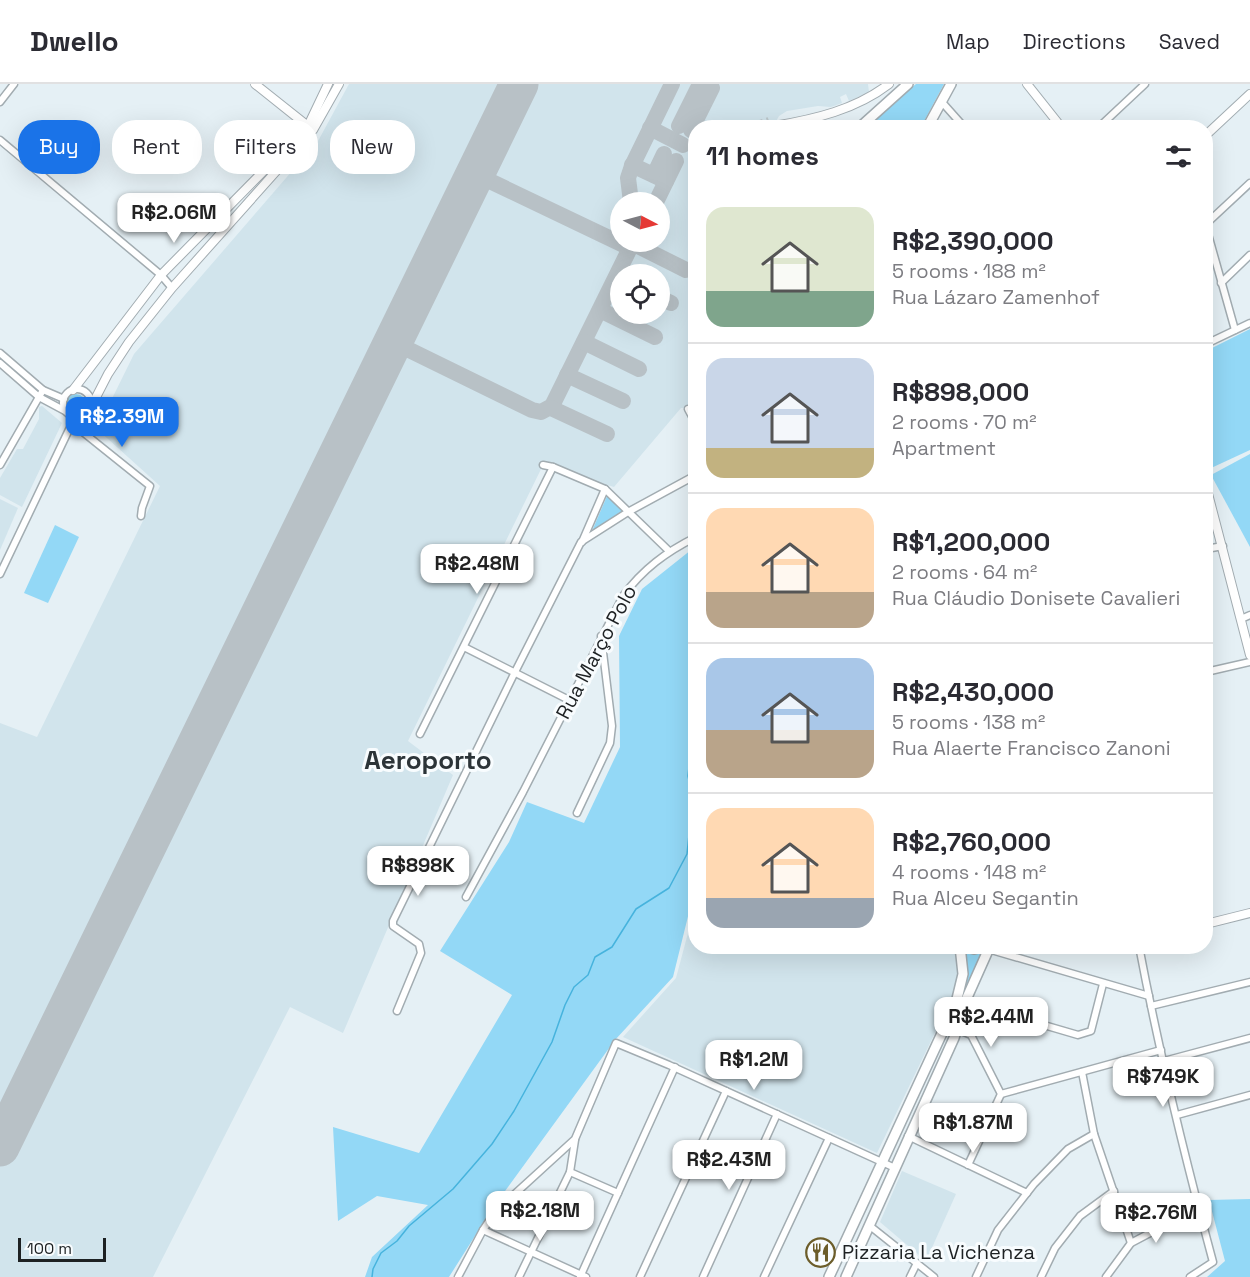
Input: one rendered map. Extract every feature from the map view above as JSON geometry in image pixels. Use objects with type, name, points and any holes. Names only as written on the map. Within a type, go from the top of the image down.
[{"type":"main road","points":[[868,120],[908,84]]},
{"type":"main road","points":[[931,120],[951,84]]},
{"type":"main road","points":[[829,1277],[956,1003],[962,986],[962,954]]},
{"type":"main road","points":[[846,1277],[955,1033],[985,954]]},
{"type":"main road","points":[[942,1030],[955,1033]]},
{"type":"street","points":[[0,102],[14,84]]},
{"type":"street","points":[[255,84],[300,120]]},
{"type":"street","points":[[313,120],[328,84]]},
{"type":"street","points":[[315,120],[339,84]]},
{"type":"street","points":[[797,120],[822,117],[863,102],[889,84]]},
{"type":"street","points":[[1028,84],[1056,120]]},
{"type":"street","points":[[1107,120],[1145,84]]},
{"type":"street","points":[[1213,128],[1250,94]]},
{"type":"street","points":[[941,101],[957,120]]},
{"type":"street","points":[[0,140],[161,275],[172,288]]},
{"type":"street","points":[[67,412],[64,408],[64,399],[161,275],[263,174]]},
{"type":"street","points":[[0,363],[67,412],[77,417],[87,414],[108,374],[129,342],[172,288],[270,174]]},
{"type":"street","points":[[1213,218],[1250,183]]},
{"type":"street","points":[[1213,252],[1235,330]]},
{"type":"street","points":[[1221,282],[1250,255]]},
{"type":"street","points":[[1213,341],[1250,323]]},
{"type":"street","points":[[0,353],[41,393],[64,399]]},
{"type":"street","points":[[73,390],[85,392],[90,399],[91,407]]},
{"type":"street","points":[[0,465],[41,393]]},
{"type":"street","points":[[77,417],[79,429],[150,486],[141,516]]},
{"type":"street","points":[[0,574],[77,417]]},
{"type":"street","points":[[543,465],[553,466],[605,489],[669,551]]},
{"type":"street","points":[[420,734],[553,466]]},
{"type":"street","points":[[581,542],[628,512],[688,479]]},
{"type":"street","points":[[397,1011],[422,953],[422,948],[393,926],[393,921],[581,542],[605,489]]},
{"type":"street","points":[[1213,512],[1250,655]]},
{"type":"street","name":"Rua Março Polo","points":[[466,897],[523,792],[622,596],[639,575],[669,551],[688,541]]},
{"type":"street","points":[[1213,548],[1223,546]]},
{"type":"street","points":[[1241,619],[1250,615]]},
{"type":"street","points":[[577,813],[610,743],[612,726],[601,635]]},
{"type":"street","points":[[464,647],[569,700]]},
{"type":"street","points":[[1213,668],[1250,662]]},
{"type":"street","points":[[1213,922],[1250,913]]},
{"type":"street","points":[[1006,954],[1149,996]]},
{"type":"street","points":[[1141,954],[1161,1050],[1213,1262],[1190,1277]]},
{"type":"street","points":[[1151,1006],[1250,982]]},
{"type":"street","points":[[965,1002],[1078,1035],[1091,1031],[1103,984]]},
{"type":"street","points":[[955,1033],[971,1035],[1001,1094]]},
{"type":"street","points":[[1164,1061],[1250,1038]]},
{"type":"street","points":[[519,1277],[570,1172],[575,1139],[616,1043],[675,1067],[895,1168]]},
{"type":"street","points":[[968,1165],[1001,1094],[1161,1050]]},
{"type":"street","points":[[483,1230],[582,1276],[675,1067]]},
{"type":"street","points":[[1082,1072],[1094,1134],[1131,1243]]},
{"type":"street","points":[[640,1277],[726,1091]]},
{"type":"street","points":[[1177,1116],[1250,1095]]},
{"type":"street","points":[[703,1277],[777,1114]]},
{"type":"street","points":[[975,1277],[998,1230],[1027,1193],[1068,1149],[1094,1134]]},
{"type":"street","points":[[908,1136],[1027,1193]]},
{"type":"street","points":[[764,1277],[829,1138]]},
{"type":"street","points":[[458,1277],[495,1212],[575,1139]]},
{"type":"street","points":[[570,1172],[618,1193]]},
{"type":"street","points":[[1041,1277],[1055,1248],[1080,1216],[1114,1191]]},
{"type":"street","points":[[1106,1277],[1131,1243],[1165,1225],[1197,1202]]},
{"type":"street","points":[[870,1226],[934,1277]]},
{"type":"street","points":[[910,1277],[916,1263]]},
{"type":"shaded area","points":[[349,84],[868,84],[869,92],[849,101],[846,94],[840,97],[842,103],[831,107],[818,106],[787,111],[777,120],[688,120],[688,408],[681,408],[614,487],[543,465],[408,741],[453,775],[343,1033],[290,1007],[153,1277],[0,1277],[0,723],[37,737],[160,486],[97,429],[134,354],[289,174],[318,174],[318,141]]},
{"type":"shaded area","points":[[916,84],[944,84],[925,120],[873,120]]},
{"type":"shaded area","points":[[1250,329],[1250,450],[1213,467],[1213,348]]},
{"type":"shaded area","points":[[76,394],[83,397],[86,404],[83,411],[76,414],[69,411],[66,404],[69,397]]},
{"type":"shaded area","points":[[42,406],[62,423],[22,507],[0,495],[0,478],[17,449],[23,449],[39,419],[39,407]]},
{"type":"shaded area","points":[[1250,454],[1250,547],[1213,479],[1213,474]]},
{"type":"shaded area","points":[[607,496],[626,511],[592,531]]},
{"type":"shaded area","points":[[0,499],[18,508],[0,550]]},
{"type":"shaded area","points":[[55,525],[79,537],[48,603],[24,593]]},
{"type":"shaded area","points":[[688,552],[688,916],[673,977],[615,1040],[492,1209],[449,1277],[365,1277],[372,1257],[428,1205],[377,1196],[338,1221],[333,1127],[419,1153],[512,995],[440,951],[509,842],[527,802],[584,823],[620,747],[619,636],[642,589]]},
{"type":"shaded area","points":[[688,933],[688,954],[956,954],[960,975],[957,987],[877,1153],[623,1037],[676,978]]},
{"type":"shaded area","points":[[964,954],[983,954],[953,1023],[950,1022],[965,979]]},
{"type":"shaded area","points":[[902,1171],[956,1194],[926,1261],[880,1222]]},
{"type":"shaded area","points":[[1250,1199],[1250,1277],[1207,1277],[1225,1261],[1209,1200]]},
{"type":"waterway","points":[[372,1277],[373,1269],[381,1253],[453,1189],[492,1144],[514,1111],[552,1042],[574,987],[588,975],[595,957],[612,947],[636,909],[669,888],[687,854],[688,844]]},
{"type":"taxiway","points":[[630,192],[628,178],[632,166],[672,84]]},
{"type":"taxiway","points":[[679,126],[700,84]]},
{"type":"taxiway","points":[[696,120],[712,88]]},
{"type":"taxiway","points":[[650,128],[683,145]]},
{"type":"taxiway","points":[[654,175],[664,154]]},
{"type":"taxiway","points":[[661,192],[676,161]]},
{"type":"taxiway","points":[[632,165],[666,181]]},
{"type":"taxiway","points":[[475,174],[610,238]]},
{"type":"taxiway","points":[[393,342],[532,410],[541,412],[552,406],[628,252]]},
{"type":"taxiway","points":[[650,252],[686,270]]},
{"type":"taxiway","points":[[600,310],[655,337]]},
{"type":"taxiway","points":[[584,342],[639,369]]},
{"type":"taxiway","points":[[567,375],[623,401]]},
{"type":"taxiway","points":[[551,408],[607,434]]},
{"type":"runway","points":[[0,1147],[519,84]]},
{"type":"place","name":"Pizzaria La Vichenza","points":[[821,1252]]},
{"type":"district","name":"Aeroporto","points":[[428,760]]}]
